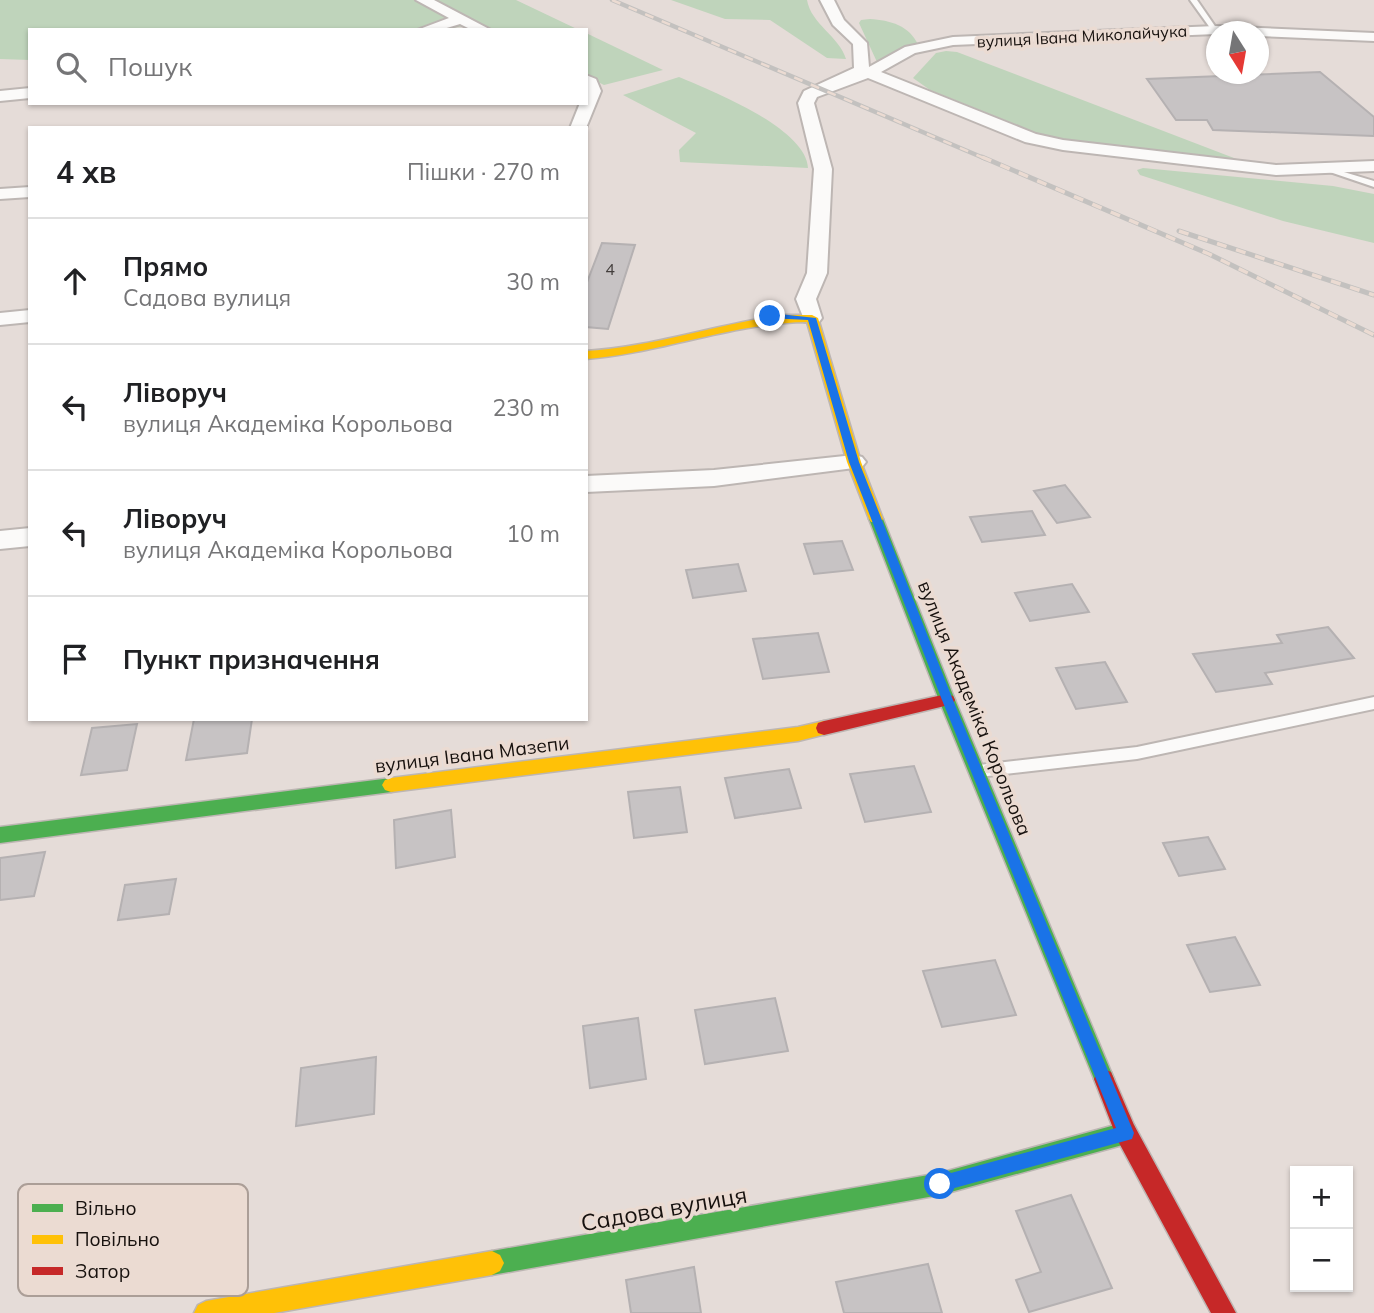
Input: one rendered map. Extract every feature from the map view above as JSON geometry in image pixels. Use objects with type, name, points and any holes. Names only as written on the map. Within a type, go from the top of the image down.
[{"type":"street","points":[[423,0],[480,28]]},
{"type":"street","points":[[827,0],[838,22],[860,43],[860,74],[1031,138],[1063,145],[1262,169],[1374,166]]},
{"type":"street","points":[[431,28],[462,19]]},
{"type":"street","name":"вулиця Івана Миколайчука","points":[[812,318],[806,299],[817,272],[823,169],[806,103],[810,94],[910,50],[953,41],[1206,30]]},
{"type":"street","points":[[1269,32],[1374,37]]},
{"type":"street","points":[[588,81],[591,82],[593,91],[588,103]]},
{"type":"street","points":[[0,96],[28,93]]},
{"type":"street","points":[[579,126],[587,105]]},
{"type":"street","points":[[0,194],[28,192]]},
{"type":"street","points":[[588,355],[643,352],[752,319],[793,315],[812,318]]},
{"type":"street","points":[[0,319],[28,316]]},
{"type":"street","name":"вулиця Академіка Корольова","points":[[812,318],[854,462],[947,700],[1126,1133],[1224,1313]]},
{"type":"street","points":[[588,484],[714,478],[854,462]]},
{"type":"street","points":[[0,540],[28,537]]},
{"type":"street","name":"вулиця Івана Мазепи","points":[[0,835],[798,734],[947,700]]},
{"type":"street","name":"Садова вулиця","points":[[206,1313],[940,1184],[1126,1133]]},
{"type":"lane","points":[[1193,0],[1209,21]]},
{"type":"lane","points":[[1330,169],[1374,184]]},
{"type":"lane","points":[[977,771],[1137,753],[1374,703]]},
{"type":"green space","points":[[0,0],[516,0],[575,28],[486,28],[478,24],[453,28],[28,28],[28,60],[0,59]]},
{"type":"green space","points":[[671,0],[807,0],[814,16],[838,43],[846,59],[827,58],[770,20],[725,19]]},
{"type":"green space","points":[[870,19],[898,25],[910,33],[918,45],[882,64],[877,62],[859,23],[861,20]]},
{"type":"green space","points":[[588,34],[663,70],[604,85],[588,77]]},
{"type":"green space","points":[[957,52],[1247,163],[1066,140],[1037,133],[930,90],[913,78],[936,53]]},
{"type":"green space","points":[[679,77],[734,101],[775,125],[792,139],[803,153],[808,168],[680,162],[679,150],[696,133],[623,95]]},
{"type":"green space","points":[[1143,168],[1333,186],[1374,194],[1374,243],[1283,221],[1140,175],[1137,170]]},
{"type":"building","points":[[1320,72],[1374,117],[1374,136],[1213,130],[1207,120],[1176,120],[1147,79],[1206,77],[1206,84],[1269,84],[1269,74]]},
{"type":"building","points":[[602,243],[635,245],[608,329],[588,327],[588,280]]},
{"type":"building","points":[[1065,485],[1090,517],[1057,523],[1034,491]]},
{"type":"building","points":[[1032,511],[1045,535],[982,542],[970,517]]},
{"type":"building","points":[[842,541],[853,570],[814,574],[804,544]]},
{"type":"building","points":[[738,564],[746,591],[693,598],[686,570]]},
{"type":"building","points":[[1072,584],[1089,612],[1030,621],[1015,593]]},
{"type":"building","points":[[1328,627],[1354,658],[1265,673],[1272,684],[1216,692],[1193,654],[1282,643],[1277,635]]},
{"type":"building","points":[[818,633],[829,672],[763,679],[753,639]]},
{"type":"building","points":[[1105,662],[1127,702],[1076,709],[1056,668]]},
{"type":"building","points":[[194,721],[252,721],[247,753],[186,760]]},
{"type":"building","points":[[137,724],[127,770],[81,775],[92,728]]},
{"type":"building","points":[[914,766],[931,812],[865,822],[850,774]]},
{"type":"building","points":[[789,769],[801,808],[735,818],[725,778]]},
{"type":"building","points":[[680,787],[687,832],[634,838],[628,792]]},
{"type":"building","points":[[451,810],[455,857],[396,868],[394,820]]},
{"type":"building","points":[[1208,837],[1225,869],[1179,876],[1163,843]]},
{"type":"building","points":[[45,852],[34,896],[0,900],[0,858]]},
{"type":"building","points":[[176,879],[169,914],[118,920],[125,885]]},
{"type":"building","points":[[1235,937],[1260,985],[1210,992],[1187,945]]},
{"type":"building","points":[[995,960],[1016,1015],[942,1027],[923,971]]},
{"type":"building","points":[[775,998],[788,1051],[705,1064],[695,1010]]},
{"type":"building","points":[[638,1018],[646,1079],[590,1088],[583,1026]]},
{"type":"building","points":[[376,1057],[374,1114],[296,1126],[301,1068]]},
{"type":"building","points":[[1071,1195],[1112,1288],[1029,1312],[1016,1280],[1041,1272],[1016,1211]]},
{"type":"building","points":[[928,1264],[942,1313],[844,1313],[836,1282]]},
{"type":"building","points":[[694,1267],[701,1313],[631,1313],[626,1280]]},
{"type":"railway","points":[[612,0],[986,159]]},
{"type":"railway","points":[[982,157],[1209,254],[1374,335]]},
{"type":"railway","points":[[1179,231],[1374,295]]},
{"type":"traffic: fast","points":[[876,519],[947,700],[1104,1079]]},
{"type":"traffic: fast","points":[[0,835],[391,785]]},
{"type":"traffic: fast","points":[[492,1263],[940,1184],[1126,1133]]},
{"type":"traffic: slow","points":[[588,355],[643,348],[755,322],[812,318],[854,462],[876,519]]},
{"type":"traffic: slow","points":[[391,785],[798,734],[824,728]]},
{"type":"traffic: slow","points":[[206,1313],[492,1263]]},
{"type":"traffic: jam","points":[[824,728],[947,700]]},
{"type":"traffic: jam","points":[[1104,1079],[1126,1133],[1224,1313]]},
{"type":"route","points":[[770,316],[812,318],[854,462],[947,700],[1126,1133],[940,1184]]}]
